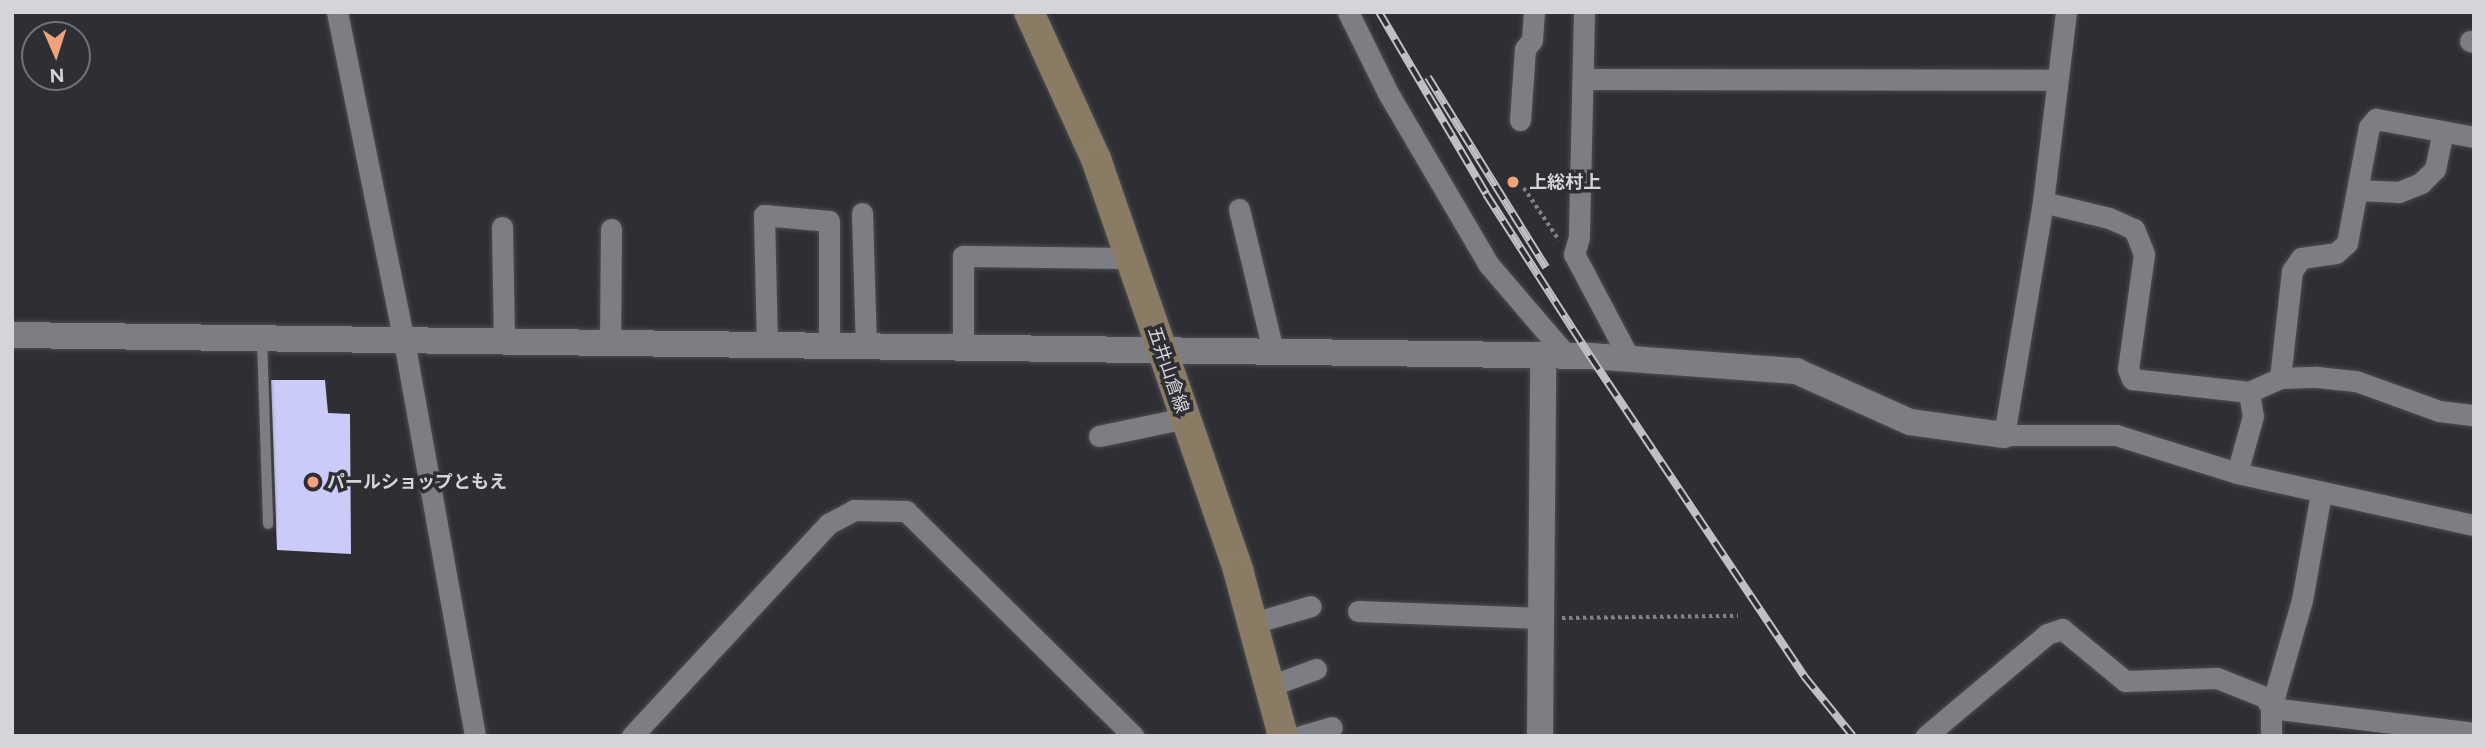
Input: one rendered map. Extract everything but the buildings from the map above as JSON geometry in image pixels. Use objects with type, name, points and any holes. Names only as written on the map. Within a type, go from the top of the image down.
[{"type":"main road","name":"五井山倉線","points":[[1029,12],[1096,159],[1253,623],[1283,736]]},
{"type":"street","points":[[337,12],[404,341],[475,736]]},
{"type":"street","points":[[1348,12],[1388,93],[1489,265],[1555,356],[1541,618],[1540,736]]},
{"type":"street","points":[[1520,120],[1525,49],[1532,40],[1534,12]]},
{"type":"street","points":[[1584,12],[1579,237],[1574,254],[1629,358]]},
{"type":"street","points":[[2004,435],[2043,201],[2066,12]]},
{"type":"street","points":[[1584,79],[2056,80]]},
{"type":"street","points":[[2280,378],[2292,271],[2301,258],[2336,253],[2347,243],[2369,127],[2376,119],[2474,137]]},
{"type":"street","points":[[2357,190],[2399,192],[2421,183],[2435,169],[2443,132]]},
{"type":"street","points":[[2043,201],[2109,218],[2134,229],[2142,241],[2144,254],[2128,341],[2132,379],[2249,392],[2280,378],[2356,381],[2439,411],[2474,415]]},
{"type":"street","points":[[1239,209],[1273,351]]},
{"type":"street","points":[[862,213],[866,346]]},
{"type":"street","points":[[766,347],[764,215],[829,221],[829,345]]},
{"type":"street","points":[[502,227],[504,343]]},
{"type":"street","points":[[610,344],[611,229]]},
{"type":"street","points":[[963,348],[963,256],[1129,258]]},
{"type":"street","points":[[12,335],[766,347],[829,345],[1160,349],[1629,358],[1796,371],[1910,422],[2004,435],[2116,435],[2237,473],[2474,525]]},
{"type":"street","points":[[2237,473],[2253,416],[2249,392]]},
{"type":"street","points":[[1099,436],[1185,418]]},
{"type":"street","points":[[2271,736],[2271,708],[2302,600],[2321,493]]},
{"type":"street","points":[[632,736],[828,524],[854,510],[906,511],[1133,736]]},
{"type":"street","points":[[1253,623],[1311,606]]},
{"type":"street","points":[[1358,611],[1541,618]]},
{"type":"street","points":[[1926,736],[2047,634],[2062,629],[2125,681],[2217,677],[2265,697],[2271,708]]},
{"type":"street","points":[[1270,686],[1316,669]]},
{"type":"street","points":[[2271,708],[2474,733]]},
{"type":"street","points":[[1301,736],[1332,727]]},
{"type":"lane","points":[[262,339],[268,524]]},
{"type":"path","points":[[1524,188],[1554,236],[1574,254]]},
{"type":"path","points":[[1541,618],[1738,616]]},
{"type":"railway","points":[[1379,12],[1486,194],[1590,356],[1804,676],[1853,736]]},
{"type":"railway","points":[[1428,77],[1546,267]]},
{"type":"place","name":"上総村上","points":[[1513,182]]},
{"type":"place","name":"パールショップともえ","points":[[313,482]]}]
